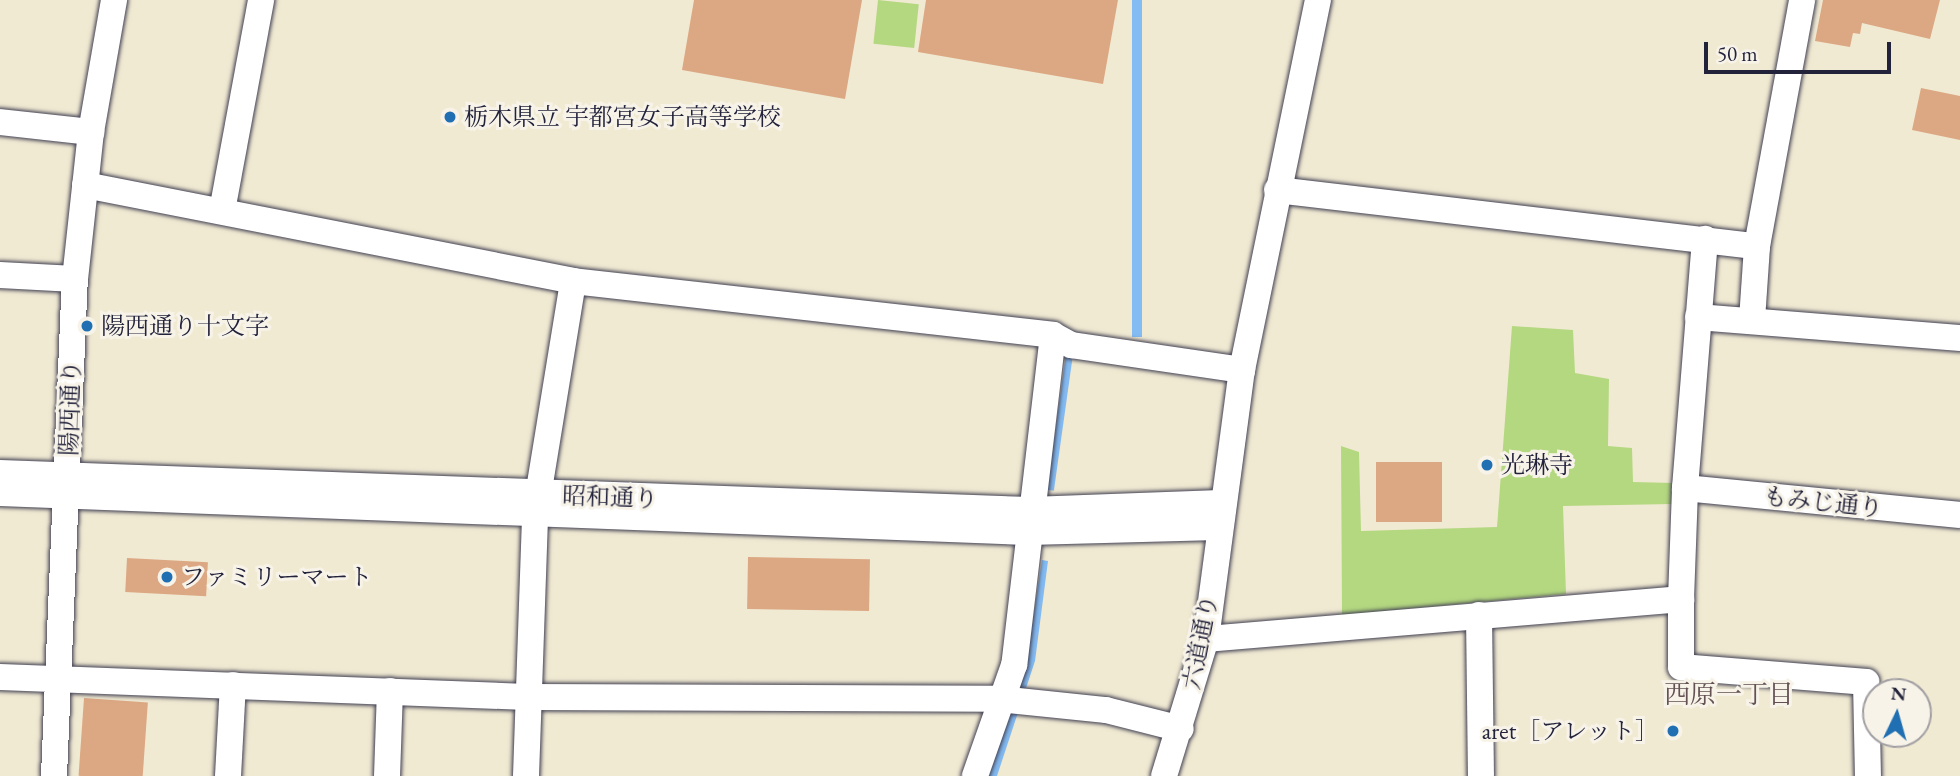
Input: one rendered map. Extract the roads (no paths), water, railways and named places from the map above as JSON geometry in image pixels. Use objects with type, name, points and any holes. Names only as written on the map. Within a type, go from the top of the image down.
[{"type":"street","name":"陽西通り","points":[[54,776],[75,279],[91,132],[114,0]]},
{"type":"street","points":[[222,211],[261,0]]},
{"type":"street","name":"六道通り","points":[[1164,776],[1181,729],[1206,639],[1219,515],[1241,370],[1318,0]]},
{"type":"street","points":[[1752,320],[1757,246],[1802,0]]},
{"type":"street","points":[[0,122],[91,132]]},
{"type":"street","points":[[85,185],[573,281],[1053,335],[1071,345],[1241,370]]},
{"type":"street","points":[[1277,190],[1757,246]]},
{"type":"street","points":[[1705,239],[1685,488],[1681,667],[1866,682],[1868,776]]},
{"type":"street","points":[[0,275],[75,279]]},
{"type":"street","points":[[526,776],[536,504],[573,281]]},
{"type":"street","points":[[1698,317],[1960,338]]},
{"type":"street","points":[[975,776],[999,699],[1014,665],[1053,335]]},
{"type":"street","name":"昭和通り","points":[[0,474],[67,486],[1029,521],[1219,515]]},
{"type":"street","name":"昭和通り","points":[[0,493],[67,486]]},
{"type":"street","name":"もみじ通り","points":[[1685,488],[1960,515]]},
{"type":"street","points":[[1206,639],[1681,599]]},
{"type":"street","points":[[1479,615],[1481,776]]},
{"type":"street","points":[[0,677],[58,677],[527,697],[999,699],[1106,710],[1181,729]]},
{"type":"street","points":[[229,776],[233,685]]},
{"type":"street","points":[[387,776],[390,691]]},
{"type":"water","points":[[1132,0],[1142,0],[1142,337],[1132,337]]},
{"type":"water","points":[[1066,354],[1073,355],[1054,491],[1047,490]]},
{"type":"water","points":[[1042,560],[1048,561],[1035,661],[997,776],[989,776],[1026,663]]},
{"type":"place","name":"栃木県立 宇都宮女子高等学校","points":[[450,117]]},
{"type":"place","name":"陽西通り十文字","points":[[87,326]]},
{"type":"place","name":"光琳寺","points":[[1487,465]]},
{"type":"place","name":"ファミリーマート","points":[[167,577]]},
{"type":"place","name":"aret［アレット］","points":[[1673,731]]},
{"type":"district","name":"西原一丁目","points":[[1729,695]]}]
